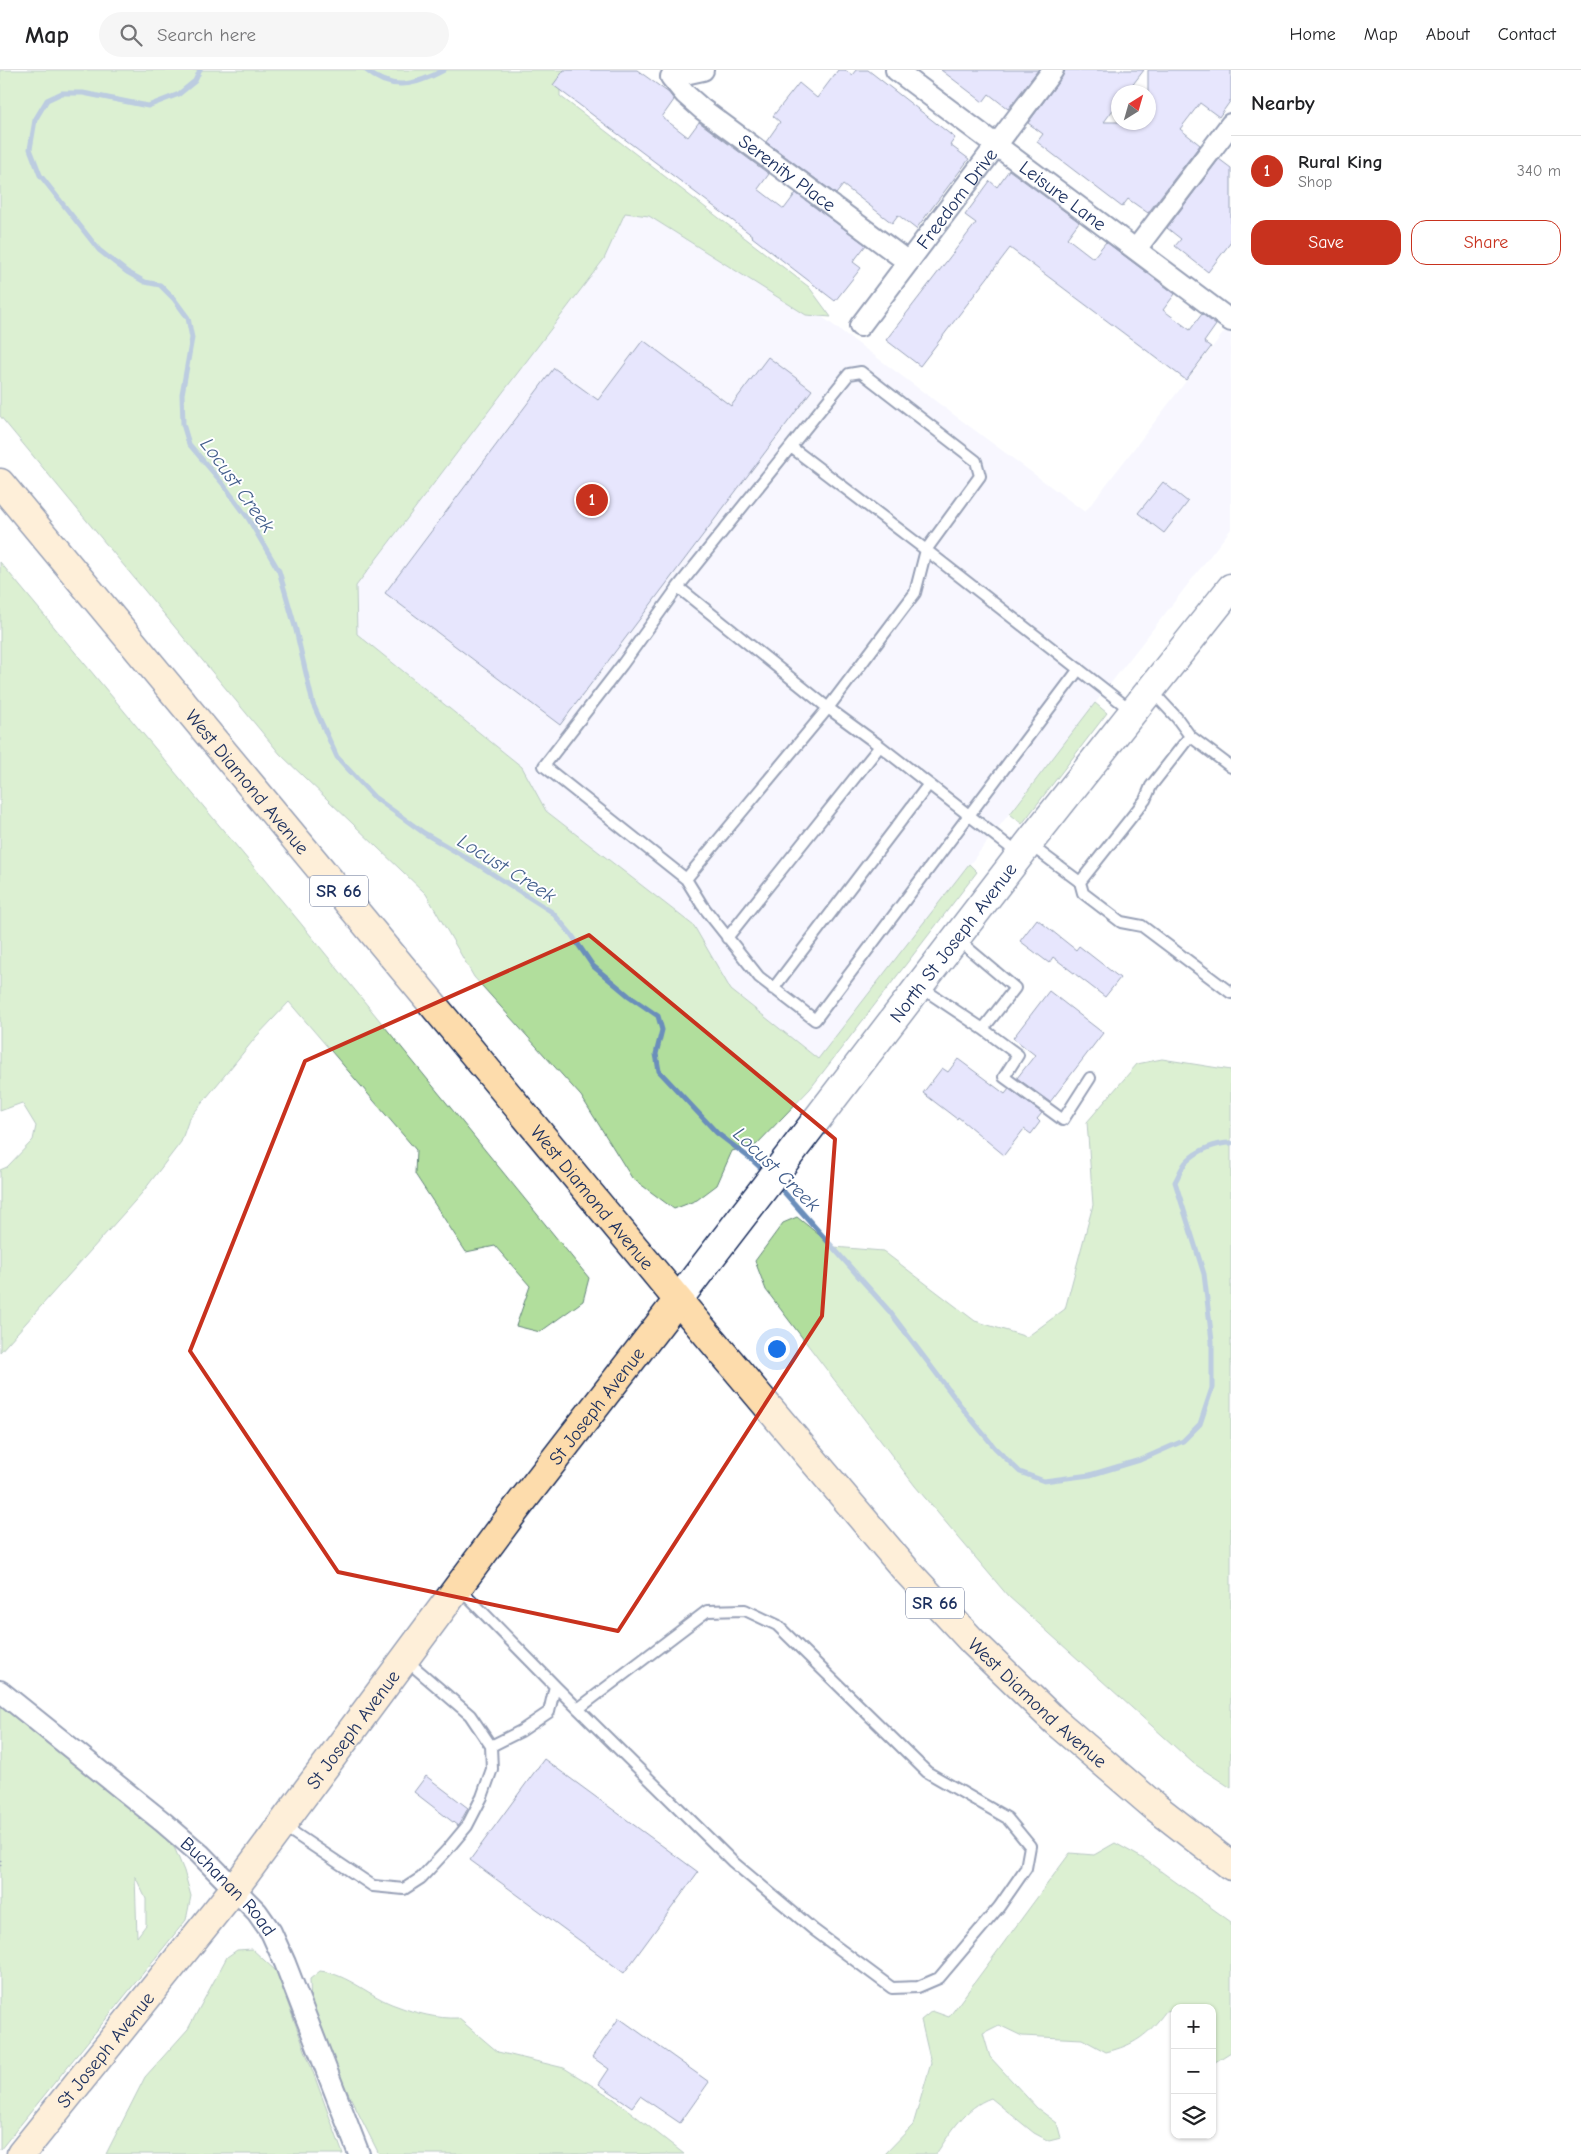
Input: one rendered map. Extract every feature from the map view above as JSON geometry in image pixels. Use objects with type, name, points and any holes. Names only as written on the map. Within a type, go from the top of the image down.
[{"type":"main road","name":"West Diamond Avenue","points":[[0,483],[877,1538],[934,1602],[1012,1681],[1104,1764],[1231,1866]]},
{"type":"main road","name":"North St Joseph Avenue","points":[[678,1300],[1025,849],[1231,588]]},
{"type":"main road","name":"St Joseph Avenue","points":[[21,2154],[234,1889],[510,1517],[678,1300]]},
{"type":"street","name":"Serenity Place","points":[[703,70],[671,77],[685,94],[702,109],[908,262]]},
{"type":"street","name":"Leisure Lane","points":[[896,70],[1231,321]]},
{"type":"street","name":"Freedom Drive","points":[[860,326],[1053,70]]},
{"type":"street","points":[[1136,250],[1231,124]]},
{"type":"street","name":"Buchanan Road","points":[[0,1692],[163,1822],[200,1854],[257,1912],[271,1932],[359,2154]]},
{"type":"lane","points":[[686,879],[828,708],[915,593],[926,550],[980,476],[976,461],[861,372],[849,374],[678,587],[622,665],[544,766],[686,879],[702,905],[759,977],[815,1020],[1079,669]]},
{"type":"lane","points":[[791,447],[1133,712]]},
{"type":"lane","points":[[678,587],[828,708],[970,816],[1080,882],[1083,892],[1121,922],[1142,926],[1231,993]]},
{"type":"lane","points":[[1150,690],[1177,718],[1190,736],[1231,768]]},
{"type":"lane","points":[[1080,882],[1145,800],[1151,786],[1190,736]]},
{"type":"lane","points":[[727,938],[880,746]]},
{"type":"lane","points":[[773,989],[929,784]]},
{"type":"lane","points":[[956,938],[1016,988],[983,1029]]},
{"type":"lane","points":[[919,986],[1018,1055],[1004,1077],[1064,1120],[1090,1078]]},
{"type":"lane","points":[[459,1587],[555,1686],[578,1709],[733,1862],[814,1930],[892,1988],[918,1987],[939,1978],[999,1907],[1026,1868],[1030,1846],[1007,1818],[927,1772],[777,1625],[745,1610],[707,1611],[578,1709]]},
{"type":"lane","points":[[282,1825],[374,1886],[404,1889],[421,1878],[467,1826],[482,1797],[492,1769],[491,1746],[470,1714],[405,1659]]},
{"type":"lane","points":[[491,1746],[521,1731],[549,1712],[555,1686]]},
{"type":"path","points":[[0,1860],[0,1867]]},
{"type":"highlighted area","points":[[589,935],[835,1139],[822,1316],[618,1631],[338,1572],[190,1351],[305,1061]]},
{"type":"shaded area","points":[[625,213],[649,216],[806,314],[821,316],[1085,512],[1231,323],[1231,529],[818,1059],[731,990],[694,926],[546,811],[522,767],[356,634],[356,585],[604,259]]},
{"type":"green space","points":[[0,70],[573,70],[560,83],[560,96],[809,287],[831,317],[806,315],[649,216],[625,213],[604,259],[356,586],[357,634],[522,767],[546,811],[694,926],[731,990],[818,1059],[969,864],[977,872],[810,1089],[756,1145],[732,1151],[717,1185],[697,1200],[674,1209],[632,1178],[581,1096],[474,977],[426,894],[280,754],[0,416]]},
{"type":"green space","points":[[0,562],[298,920],[589,1278],[583,1301],[540,1332],[516,1326],[530,1286],[495,1246],[466,1252],[415,1174],[416,1150],[289,1002],[256,1037],[189,1119],[181,1142],[142,1193],[0,1352],[0,1170],[7,1167],[33,1140],[36,1126],[22,1103],[0,1111]]},
{"type":"green space","points":[[1095,703],[1107,713],[1022,824],[1010,814]]},
{"type":"green space","points":[[1162,1059],[1231,1070],[1231,1788],[1193,1763],[1008,1596],[915,1486],[766,1290],[755,1261],[783,1223],[797,1217],[834,1247],[883,1251],[975,1321],[1027,1337],[1065,1309],[1093,1205],[1087,1122],[1137,1064]]},
{"type":"green space","points":[[0,1704],[160,1830],[175,1849],[191,1896],[186,1920],[0,2150]],"holes":[[[135,1876],[146,1899],[146,1925],[137,1937]]]},
{"type":"green space","points":[[1115,1843],[1144,1859],[1231,1922],[1231,2052],[1216,2061],[1216,2004],[1171,2004],[1171,2010],[1166,2011],[1147,2033],[1125,2046],[1106,2052],[1082,2039],[1022,2036],[999,2025],[983,2033],[990,2057],[1037,2108],[1057,2123],[1061,2138],[1049,2141],[1034,2133],[991,2098],[974,2107],[959,2121],[936,2154],[885,2154],[913,2125],[931,2063],[921,2020],[932,2011],[949,2017],[1070,1853],[1094,1855]]},
{"type":"green space","points":[[252,1949],[276,1971],[343,2154],[106,2154],[145,2077],[188,2029],[227,1957],[237,1950]]},
{"type":"green space","points":[[320,1971],[340,1976],[387,2002],[404,2009],[435,2016],[458,2018],[498,2052],[564,2068],[614,2099],[684,2154],[379,2154],[324,2045],[311,2008],[310,1979]]},
{"type":"building","points":[[564,70],[637,70],[669,93],[674,100],[662,117],[688,137],[699,122],[769,174],[758,189],[784,209],[796,193],[866,245],[853,262],[861,268],[835,301],[753,236],[553,85]]},
{"type":"building","points":[[838,70],[845,70],[852,75],[856,70],[868,70],[955,138],[950,145],[969,159],[916,229],[898,215],[892,223],[843,185],[836,194],[766,142],[780,122],[773,116],[799,83],[817,98]]},
{"type":"building","points":[[941,70],[1038,70],[1008,109],[989,94],[983,102]]},
{"type":"building","points":[[1065,70],[1144,70],[1132,85],[1111,85],[1111,112],[1104,122],[1111,122],[1111,130],[1156,130],[1156,85],[1148,85],[1148,70],[1231,70],[1231,100],[1219,117],[1200,103],[1180,129],[1200,145],[1148,213],[1128,199],[1122,207],[1037,142],[1043,134],[1028,123],[1062,77]]},
{"type":"building","points":[[1219,159],[1231,168],[1231,242],[1208,272],[1175,246],[1181,239],[1167,228]]},
{"type":"building","points":[[1009,170],[1079,222],[1067,238],[1093,258],[1106,242],[1175,294],[1163,310],[1190,330],[1202,314],[1216,325],[1204,342],[1211,347],[1186,380],[1010,248],[920,366],[886,340],[976,223],[965,215],[990,181],[997,187]]},
{"type":"building","points":[[643,340],[731,406],[768,357],[812,390],[560,725],[385,593],[554,368],[598,400]]},
{"type":"building","points":[[1163,482],[1188,502],[1164,533],[1138,513]]},
{"type":"building","points":[[1037,919],[1076,950],[1079,946],[1120,978],[1105,997],[1053,957],[1049,963],[1020,941]]},
{"type":"building","points":[[1049,991],[1103,1033],[1050,1102],[1017,1078],[1035,1055],[1013,1038]]},
{"type":"building","points":[[958,1059],[1005,1094],[1009,1089],[1042,1113],[1037,1119],[1040,1122],[1031,1134],[1024,1129],[1004,1155],[958,1117],[957,1119],[923,1093],[942,1068],[948,1072]]},
{"type":"building","points":[[544,1759],[698,1872],[624,1973],[470,1860]]},
{"type":"building","points":[[426,1776],[468,1808],[458,1826],[414,1792]]},
{"type":"building","points":[[619,2018],[709,2082],[680,2123],[640,2096],[632,2107],[599,2084],[609,2069],[592,2057]]},
{"type":"waterway","name":"Locust Creek","points":[[200,70],[195,81],[179,94],[148,106],[83,93],[62,93],[47,100],[35,120],[30,149],[40,175],[99,250],[127,272],[145,282],[160,285],[174,299],[188,318],[192,338],[182,394],[183,424],[189,444],[223,484],[248,518],[279,571],[296,630],[313,704],[337,757],[374,797],[424,833],[552,912],[571,934],[593,966],[629,996],[658,1016],[662,1030],[656,1054],[659,1071],[717,1133],[765,1172]]},
{"type":"waterway","name":"Locust Creek","points":[[366,70],[376,77],[395,84],[414,82],[444,70]]},
{"type":"waterway","name":"Locust Creek","points":[[776,1183],[890,1312],[995,1448],[1020,1472],[1044,1481],[1090,1475],[1140,1460],[1183,1441],[1200,1424],[1212,1388],[1212,1341],[1204,1274],[1175,1182],[1185,1163],[1191,1157],[1213,1146],[1231,1143]]},
{"type":"place","name":"Rural King","points":[[592,500]]}]
